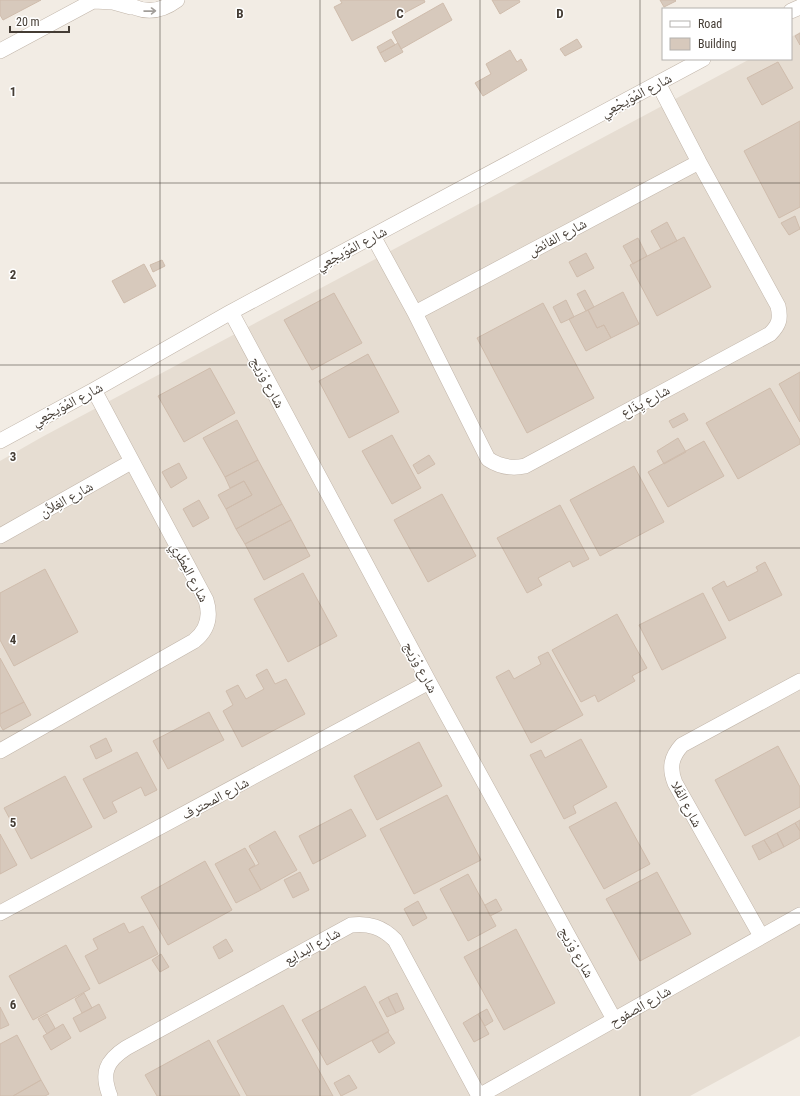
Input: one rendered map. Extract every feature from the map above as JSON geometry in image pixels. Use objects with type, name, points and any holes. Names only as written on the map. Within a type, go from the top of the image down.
[{"type":"street","points":[[0,51],[94,1],[127,3],[143,11],[155,11],[167,7],[177,0]]},
{"type":"street","name":"شارع المُوَيجْعِي","points":[[0,440],[94,390],[231,312],[701,60]]},
{"type":"street","name":"شارع يِذَاع","points":[[374,236],[415,313],[488,459],[496,465],[506,468],[525,466],[770,334],[779,323],[780,315],[778,306],[699,162],[658,83]]},
{"type":"street","name":"شارع الفائض","points":[[415,313],[699,162]]},
{"type":"street","name":"شارع وْرَيج","points":[[231,312],[429,682],[615,1021]]},
{"type":"street","name":"شارع المِطْرِي","points":[[0,751],[194,641],[202,635],[209,618],[206,600],[131,462],[94,390]]},
{"type":"street","name":"شارع الغِلاَّن","points":[[0,536],[131,462]]},
{"type":"street","name":"شارع الفَلا","points":[[761,936],[674,783],[671,773],[671,763],[675,753],[682,745],[800,681]]},
{"type":"street","name":"شارع المحترف","points":[[0,914],[429,682]]},
{"type":"street","name":"شارع الصفوح","points":[[479,1096],[615,1021],[800,915]]},
{"type":"street","name":"شارع البدايع","points":[[110,1096],[105,1084],[106,1069],[114,1056],[351,925],[363,924],[375,926],[386,932],[395,940],[479,1096]]},
{"type":"shaded area","points":[[800,32],[800,1036],[690,1096],[0,1096],[0,461],[42,437],[748,60],[792,60],[792,36]]},
{"type":"building","points":[[0,0],[41,0],[3,20],[0,15]]},
{"type":"building","points":[[340,0],[424,0],[425,2],[352,41],[334,7],[342,3]]},
{"type":"building","points":[[492,0],[519,0],[520,2],[500,14]]},
{"type":"building","points":[[660,0],[675,0],[676,1],[664,7]]},
{"type":"building","points":[[443,3],[452,20],[401,49],[392,32]]},
{"type":"building","points":[[800,33],[800,45],[795,36]]},
{"type":"building","points":[[391,39],[395,45],[380,53],[377,47]]},
{"type":"building","points":[[577,39],[582,47],[565,56],[560,49]]},
{"type":"building","points":[[398,43],[403,52],[385,62],[380,53]]},
{"type":"building","points":[[510,50],[517,62],[521,59],[527,70],[483,96],[475,83],[491,74],[486,64]]},
{"type":"building","points":[[778,62],[793,88],[762,105],[747,78]]},
{"type":"building","points":[[800,121],[800,207],[779,218],[744,151]]},
{"type":"building","points":[[795,216],[800,229],[789,235],[781,223]]},
{"type":"building","points":[[667,222],[677,241],[661,249],[651,231]]},
{"type":"building","points":[[684,237],[711,287],[657,316],[630,265]]},
{"type":"building","points":[[638,238],[647,256],[633,264],[623,246]]},
{"type":"building","points":[[586,253],[594,268],[577,277],[569,262]]},
{"type":"building","points":[[162,260],[165,266],[153,272],[150,265]]},
{"type":"building","points":[[144,264],[156,286],[124,303],[112,281]]},
{"type":"building","points":[[585,290],[594,307],[586,311],[577,294]]},
{"type":"building","points":[[623,292],[639,324],[611,338],[604,325],[597,328],[588,310]]},
{"type":"building","points":[[334,293],[362,343],[312,370],[284,320]]},
{"type":"building","points":[[566,300],[574,317],[561,323],[553,307]]},
{"type":"building","points":[[543,303],[594,398],[527,433],[477,338]]},
{"type":"building","points":[[588,310],[597,328],[604,325],[611,338],[586,351],[569,319]]},
{"type":"building","points":[[368,354],[399,412],[349,438],[319,381]]},
{"type":"building","points":[[210,368],[235,413],[184,442],[158,396]]},
{"type":"building","points":[[800,372],[800,422],[779,384]]},
{"type":"building","points":[[770,388],[800,440],[800,444],[738,479],[706,423]]},
{"type":"building","points":[[684,413],[688,420],[673,428],[669,421]]},
{"type":"building","points":[[237,420],[258,460],[225,477],[203,438]]},
{"type":"building","points":[[392,435],[421,488],[392,504],[362,451]]},
{"type":"building","points":[[678,438],[686,452],[664,464],[657,451]]},
{"type":"building","points":[[704,441],[724,476],[668,507],[648,472]]},
{"type":"building","points":[[429,455],[435,464],[418,474],[413,465]]},
{"type":"building","points":[[258,460],[282,504],[236,529],[226,509],[252,495],[244,481],[230,488],[225,477]]},
{"type":"building","points":[[179,463],[187,478],[171,488],[162,472]]},
{"type":"building","points":[[634,466],[664,522],[600,556],[570,500]]},
{"type":"building","points":[[244,481],[252,495],[226,509],[218,495]]},
{"type":"building","points":[[442,494],[476,556],[428,582],[394,520]]},
{"type":"building","points":[[199,500],[209,518],[193,527],[183,509]]},
{"type":"building","points":[[282,504],[291,520],[245,544],[236,529]]},
{"type":"building","points":[[560,505],[589,559],[573,567],[570,561],[538,578],[542,585],[527,593],[497,538]]},
{"type":"building","points":[[291,520],[310,556],[264,580],[245,544]]},
{"type":"building","points":[[765,562],[782,595],[729,621],[712,588],[724,581],[727,587],[758,571],[756,567]]},
{"type":"building","points":[[45,569],[78,632],[14,666],[0,640],[0,593]]},
{"type":"building","points":[[303,573],[337,636],[288,662],[254,599]]},
{"type":"building","points":[[703,593],[726,638],[662,670],[639,625]]},
{"type":"building","points":[[617,614],[647,668],[632,676],[635,681],[598,702],[595,695],[581,702],[552,650]]},
{"type":"building","points":[[548,652],[583,715],[531,743],[496,677],[509,670],[514,679],[541,664],[538,657]]},
{"type":"building","points":[[0,658],[24,702],[0,714]]},
{"type":"building","points":[[267,669],[275,684],[286,679],[305,714],[242,747],[223,711],[233,705],[226,691],[238,685],[246,699],[264,689],[256,675]]},
{"type":"building","points":[[24,702],[31,715],[3,730],[0,725],[0,714]]},
{"type":"building","points":[[209,712],[224,740],[168,769],[153,741]]},
{"type":"building","points":[[106,738],[112,751],[96,759],[90,746]]},
{"type":"building","points":[[581,739],[607,787],[573,806],[576,813],[564,819],[530,755],[541,750],[545,758]]},
{"type":"building","points":[[419,742],[442,786],[377,820],[354,776]]},
{"type":"building","points":[[778,746],[800,787],[800,807],[745,836],[715,780]]},
{"type":"building","points":[[137,752],[157,790],[145,796],[141,787],[112,802],[117,812],[104,819],[83,779]]},
{"type":"building","points":[[65,776],[92,827],[31,859],[4,808]]},
{"type":"building","points":[[447,795],[481,860],[414,894],[380,829]]},
{"type":"building","points":[[616,802],[650,864],[604,889],[569,827]]},
{"type":"building","points":[[351,809],[366,836],[313,864],[299,836]]},
{"type":"building","points":[[800,820],[800,831],[795,823]]},
{"type":"building","points":[[795,823],[800,831],[800,838],[784,847],[777,833]]},
{"type":"building","points":[[275,831],[297,870],[261,890],[249,869],[259,864],[249,846]]},
{"type":"building","points":[[777,833],[784,847],[772,853],[764,840]]},
{"type":"building","points":[[0,834],[17,865],[0,874]]},
{"type":"building","points":[[764,840],[772,853],[759,860],[752,846]]},
{"type":"building","points":[[245,848],[255,865],[249,869],[261,890],[236,903],[215,864]]},
{"type":"building","points":[[205,861],[232,910],[168,945],[141,897]]},
{"type":"building","points":[[300,872],[309,890],[293,898],[284,880]]},
{"type":"building","points":[[657,872],[691,934],[640,961],[606,899]]},
{"type":"building","points":[[468,874],[496,926],[468,941],[440,889]]},
{"type":"building","points":[[496,899],[502,910],[490,916],[485,905]]},
{"type":"building","points":[[418,901],[427,918],[413,926],[404,909]]},
{"type":"building","points":[[124,923],[129,933],[143,926],[158,954],[99,984],[85,956],[98,949],[93,939]]},
{"type":"building","points":[[516,929],[555,1003],[504,1030],[464,957]]},
{"type":"building","points":[[226,939],[233,951],[219,959],[213,947]]},
{"type":"building","points":[[66,945],[90,989],[33,1020],[9,976]]},
{"type":"building","points":[[161,954],[169,967],[160,972],[152,960]]},
{"type":"building","points":[[365,986],[389,1031],[327,1065],[302,1020]]},
{"type":"building","points":[[84,993],[92,1008],[82,1013],[75,999]]},
{"type":"building","points":[[397,993],[404,1009],[396,1013],[388,997]]},
{"type":"building","points":[[388,997],[396,1013],[387,1017],[379,1002]]},
{"type":"building","points":[[99,1004],[106,1018],[80,1032],[73,1018]]},
{"type":"building","points":[[283,1005],[333,1096],[247,1096],[217,1041]]},
{"type":"building","points":[[0,1007],[9,1025],[0,1029]]},
{"type":"building","points":[[487,1009],[493,1021],[485,1026],[478,1014]]},
{"type":"building","points":[[47,1014],[55,1028],[47,1034],[38,1019]]},
{"type":"building","points":[[478,1014],[489,1034],[474,1042],[463,1023]]},
{"type":"building","points":[[63,1024],[71,1038],[51,1050],[43,1036]]},
{"type":"building","points":[[388,1032],[395,1043],[379,1053],[372,1041]]},
{"type":"building","points":[[17,1035],[41,1080],[13,1096],[0,1096],[0,1044]]},
{"type":"building","points":[[209,1040],[240,1096],[157,1096],[145,1075]]},
{"type":"building","points":[[349,1075],[357,1088],[341,1096],[334,1083]]},
{"type":"building","points":[[41,1080],[49,1094],[45,1096],[13,1096]]}]
